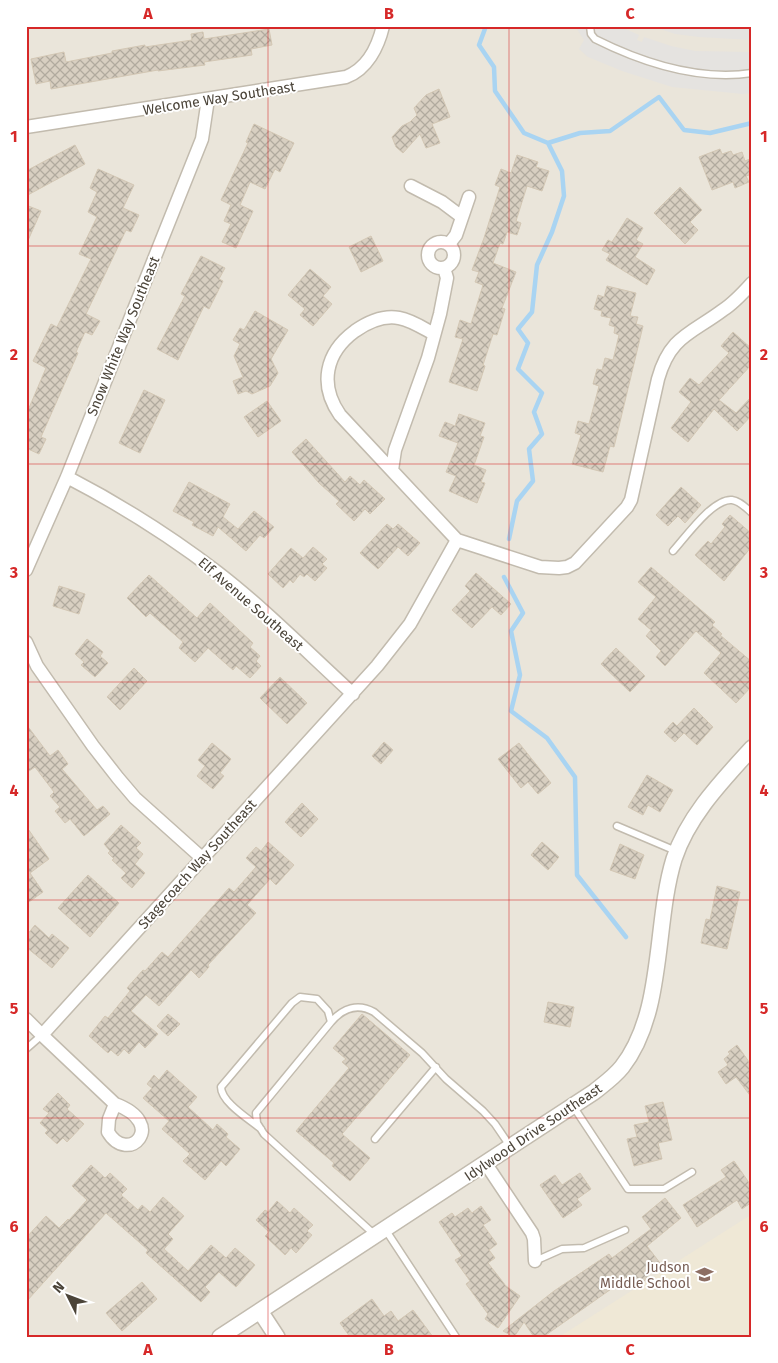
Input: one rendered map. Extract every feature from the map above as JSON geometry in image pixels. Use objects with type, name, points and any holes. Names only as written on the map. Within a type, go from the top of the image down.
[{"type":"street","name":"Welcome Way Southeast","points":[[26,128],[346,77],[356,73],[366,63],[374,51],[383,26]]},
{"type":"street","name":"Snow White Way Southeast","points":[[26,570],[67,477],[202,139],[208,99]]},
{"type":"street","points":[[411,186],[442,202],[462,217]]},
{"type":"street","points":[[449,244],[456,235],[469,197]]},
{"type":"street","points":[[441,241],[449,244],[454,251],[453,260],[444,268],[431,264],[428,260],[429,247],[436,242],[441,241]]},
{"type":"street","points":[[392,470],[395,450],[428,358],[440,314],[447,278],[444,268]]},
{"type":"street","points":[[434,334],[398,318],[374,320],[350,335],[334,353],[329,364],[327,383],[333,404],[340,415],[457,540],[540,567],[559,568],[575,563],[627,507],[631,500],[658,379],[668,352],[688,332],[724,310],[752,283]]},
{"type":"street","name":"Elf Avenue Southeast","points":[[67,477],[109,499],[141,519],[216,572],[242,593],[352,694]]},
{"type":"street","name":"Stagecoach Way Southeast","points":[[42,1035],[390,652],[405,631],[457,540]]},
{"type":"street","points":[[26,642],[37,666],[93,746],[118,778],[135,798],[202,858]]},
{"type":"street","name":"Idylwood Drive Southeast","points":[[220,1337],[574,1106],[610,1079],[622,1067],[637,1042],[645,1023],[670,875],[677,852],[692,821],[705,802],[752,748]]},
{"type":"street","points":[[26,1019],[115,1104]]},
{"type":"street","points":[[486,1164],[532,1233],[535,1261]]},
{"type":"street","points":[[260,1310],[277,1337]]},
{"type":"lane","points":[[590,26],[595,39],[651,63],[679,71],[712,74],[752,73]]},
{"type":"lane","points":[[673,551],[714,505],[731,500],[740,503],[752,513]]},
{"type":"lane","points":[[617,826],[677,852]]},
{"type":"lane","points":[[261,1129],[226,1101],[221,1094],[221,1087],[292,1003],[300,997],[317,999],[328,1010],[331,1022]]},
{"type":"lane","points":[[456,1337],[380,1232],[341,1204],[264,1134],[257,1123],[256,1114],[331,1022],[344,1010],[361,1007],[374,1012],[483,1111],[495,1124],[510,1148]]},
{"type":"lane","points":[[26,1049],[42,1035]]},
{"type":"lane","points":[[375,1139],[436,1067]]},
{"type":"lane","points":[[574,1106],[628,1189],[664,1189],[692,1172]]},
{"type":"lane","points":[[535,1261],[562,1249],[584,1248],[625,1230]]},
{"type":"shaded area","points":[[26,26],[752,26],[752,1337],[26,1337]]},
{"type":"shaded area","points":[[575,26],[596,26],[598,28],[600,26],[619,26],[639,35],[637,40],[642,42],[644,37],[671,46],[695,51],[752,52],[752,93],[743,94],[672,87],[622,71],[588,57],[579,49],[584,40]]},
{"type":"shaded area","points":[[651,26],[752,26],[752,40],[675,34]]},
{"type":"shaded area","name":"Judson Middle School","points":[[752,1214],[752,1337],[559,1337]]},
{"type":"building","points":[[269,29],[272,45],[251,49],[252,55],[204,62],[205,65],[158,70],[51,89],[50,81],[36,84],[31,59],[64,52],[66,62],[145,45],[145,47],[192,40],[191,34],[203,32],[204,39]]},
{"type":"building","points":[[439,89],[450,117],[432,124],[440,143],[426,148],[420,134],[403,153],[396,147],[392,137],[402,126],[410,122],[417,115],[414,108],[426,95]]},
{"type":"building","points":[[254,124],[294,143],[280,172],[275,169],[265,189],[250,182],[240,205],[253,211],[236,248],[222,242],[231,224],[224,221],[231,205],[221,200],[248,143],[246,142]]},
{"type":"building","points":[[75,145],[85,164],[26,196],[26,171]]},
{"type":"building","points":[[720,149],[722,154],[731,151],[733,155],[742,152],[745,161],[752,158],[752,174],[746,176],[749,182],[735,188],[733,182],[712,190],[699,157]]},
{"type":"building","points":[[517,155],[538,162],[536,167],[549,171],[542,191],[527,186],[516,221],[521,223],[517,235],[507,232],[503,244],[500,243],[493,263],[516,272],[502,308],[505,309],[497,335],[493,334],[477,391],[449,382],[463,339],[455,337],[460,320],[471,324],[483,285],[475,282],[479,272],[472,270],[500,187],[495,185],[501,169],[511,173]]},
{"type":"building","points":[[98,169],[134,185],[123,208],[139,215],[131,232],[126,230],[86,314],[100,321],[92,335],[85,332],[76,352],[78,353],[41,437],[46,439],[39,454],[26,448],[26,415],[46,368],[33,361],[51,324],[57,327],[91,259],[79,254],[97,217],[88,212],[97,192],[90,188]]},
{"type":"building","points":[[680,187],[702,210],[690,222],[698,230],[685,244],[654,213]]},
{"type":"building","points":[[26,205],[41,211],[26,245]]},
{"type":"building","points":[[627,218],[643,228],[636,240],[643,244],[635,257],[655,270],[647,285],[606,260],[610,254],[602,250],[608,240],[612,242]]},
{"type":"building","points":[[371,236],[383,261],[361,272],[349,247]]},
{"type":"building","points":[[201,256],[225,268],[219,279],[223,281],[209,309],[204,306],[178,360],[157,349],[185,296],[181,294]]},
{"type":"building","points":[[310,269],[331,287],[323,296],[332,304],[313,326],[300,315],[305,309],[288,295]]},
{"type":"building","points":[[607,286],[636,293],[630,316],[638,317],[636,324],[643,326],[614,447],[610,446],[603,472],[572,464],[581,435],[575,433],[578,421],[589,424],[599,386],[593,384],[597,369],[602,370],[605,358],[613,360],[619,335],[614,333],[615,327],[609,325],[611,318],[601,316],[602,311],[594,309],[598,295],[604,297]]},
{"type":"building","points":[[255,311],[288,330],[271,359],[278,373],[270,386],[252,394],[246,391],[238,394],[233,381],[243,377],[234,356],[240,344],[233,340],[240,328],[244,330]]},
{"type":"building","points":[[733,332],[752,349],[752,364],[719,400],[736,413],[752,396],[752,415],[737,431],[714,409],[688,442],[671,428],[691,402],[679,392],[690,378],[699,385],[729,353],[721,346]]},
{"type":"building","points":[[144,390],[165,400],[140,453],[119,443]]},
{"type":"building","points":[[267,401],[281,421],[258,437],[244,417]]},
{"type":"building","points":[[459,414],[485,423],[480,436],[484,437],[474,465],[486,470],[481,482],[485,483],[477,503],[449,491],[456,476],[446,472],[458,443],[439,436],[445,422],[455,426]]},
{"type":"building","points":[[306,439],[345,482],[350,476],[360,485],[364,480],[385,499],[370,514],[365,509],[354,521],[336,504],[339,501],[319,483],[292,452]]},
{"type":"building","points":[[189,482],[230,504],[223,517],[238,529],[254,511],[274,527],[264,538],[260,535],[246,551],[218,527],[213,536],[192,525],[194,522],[173,511]]},
{"type":"building","points":[[681,487],[701,505],[685,523],[678,516],[668,526],[656,515]]},
{"type":"building","points":[[730,515],[752,534],[752,546],[724,581],[695,555],[708,541],[711,544],[725,527],[722,524]]},
{"type":"building","points":[[387,524],[393,529],[398,524],[420,543],[408,556],[398,547],[378,569],[360,553]]},
{"type":"building","points":[[313,547],[327,559],[322,564],[327,568],[315,581],[307,574],[304,577],[300,574],[293,583],[290,580],[283,588],[268,574],[291,548],[303,558]]},
{"type":"building","points":[[651,567],[715,622],[712,625],[722,634],[720,635],[752,662],[752,686],[736,703],[704,673],[721,653],[696,631],[665,666],[656,657],[661,651],[646,636],[651,630],[638,619],[656,597],[638,582]]},
{"type":"building","points":[[476,573],[511,604],[501,615],[492,607],[472,628],[452,610],[470,591],[465,586]]},
{"type":"building","points":[[149,575],[197,618],[210,603],[253,643],[250,647],[260,656],[256,661],[261,666],[250,678],[236,666],[233,670],[208,648],[195,662],[179,648],[183,642],[150,613],[146,617],[127,598]]},
{"type":"building","points":[[59,586],[85,594],[79,614],[53,606]]},
{"type":"building","points":[[87,639],[103,652],[100,656],[108,663],[95,677],[81,665],[84,662],[75,654]]},
{"type":"building","points":[[616,648],[645,676],[630,692],[601,664]]},
{"type":"building","points":[[134,668],[147,681],[120,710],[107,697]]},
{"type":"building","points":[[280,677],[307,703],[287,724],[260,698]]},
{"type":"building","points":[[694,708],[713,727],[697,745],[684,733],[675,742],[664,732],[673,722],[677,726]]},
{"type":"building","points":[[26,724],[50,756],[58,750],[68,764],[62,769],[97,810],[103,806],[110,814],[84,836],[70,819],[65,823],[55,811],[60,807],[50,796],[54,792],[35,767],[26,773]]},
{"type":"building","points":[[384,742],[393,750],[381,764],[372,756]]},
{"type":"building","points":[[212,743],[231,759],[220,773],[224,776],[213,789],[197,776],[205,766],[198,760]]},
{"type":"building","points":[[519,743],[551,783],[538,794],[528,782],[521,788],[498,759]]},
{"type":"building","points":[[647,775],[673,790],[660,812],[648,805],[643,815],[628,807]]},
{"type":"building","points":[[302,803],[318,819],[301,837],[285,822]]},
{"type":"building","points":[[121,825],[141,843],[136,848],[143,854],[135,864],[145,873],[132,888],[121,878],[126,873],[112,860],[114,859],[108,853],[110,851],[104,844]]},
{"type":"building","points":[[26,826],[49,859],[30,873],[43,892],[26,904]]},
{"type":"building","points":[[268,842],[294,865],[276,885],[270,879],[247,905],[256,913],[208,965],[209,967],[199,978],[191,970],[159,1006],[146,995],[131,1011],[158,1034],[145,1048],[139,1042],[129,1054],[124,1049],[118,1056],[111,1050],[108,1053],[89,1036],[105,1016],[108,1018],[130,991],[127,988],[143,970],[145,971],[162,952],[168,957],[229,888],[234,892],[256,867],[246,858],[256,847],[261,851]]},
{"type":"building","points":[[542,842],[559,857],[548,870],[531,855]]},
{"type":"building","points":[[620,844],[644,855],[635,879],[610,870]]},
{"type":"building","points":[[88,875],[119,903],[90,937],[58,908]]},
{"type":"building","points":[[717,886],[740,892],[727,949],[701,943],[706,919],[710,920]]},
{"type":"building","points":[[35,925],[49,938],[52,934],[69,948],[52,968],[26,947],[26,936]]},
{"type":"building","points":[[548,1002],[574,1007],[570,1027],[544,1022]]},
{"type":"building","points":[[168,1014],[180,1024],[168,1036],[157,1026]]},
{"type":"building","points":[[362,1014],[410,1055],[342,1134],[370,1158],[350,1181],[332,1166],[334,1163],[296,1131],[349,1068],[342,1062],[346,1059],[333,1048]]},
{"type":"building","points":[[737,1045],[752,1066],[752,1098],[736,1077],[726,1084],[718,1072],[728,1065],[724,1059],[730,1054],[728,1052]]},
{"type":"building","points":[[167,1070],[197,1097],[188,1107],[213,1130],[217,1124],[228,1134],[226,1137],[240,1149],[226,1166],[221,1161],[205,1180],[183,1161],[190,1154],[162,1129],[169,1121],[143,1098],[152,1088],[147,1084],[154,1075],[159,1080]]},
{"type":"building","points":[[58,1093],[70,1105],[67,1109],[84,1124],[67,1142],[63,1138],[57,1144],[45,1133],[48,1130],[40,1123],[49,1113],[43,1109]]},
{"type":"building","points":[[663,1102],[672,1140],[658,1143],[662,1159],[634,1166],[627,1139],[637,1137],[634,1125],[649,1122],[645,1106]]},
{"type":"building","points":[[734,1161],[752,1187],[752,1202],[742,1209],[737,1200],[697,1227],[683,1205],[726,1177],[721,1170]]},
{"type":"building","points":[[91,1165],[105,1178],[110,1173],[127,1189],[121,1195],[138,1210],[142,1205],[150,1212],[163,1197],[184,1216],[168,1234],[173,1239],[164,1249],[188,1271],[211,1245],[226,1258],[235,1248],[255,1265],[236,1287],[219,1272],[205,1287],[210,1292],[201,1302],[146,1253],[148,1250],[106,1213],[26,1302],[26,1238],[46,1216],[59,1228],[87,1200],[72,1186]]},
{"type":"building","points":[[580,1173],[591,1189],[577,1199],[582,1205],[563,1218],[540,1185],[555,1175],[562,1185]]},
{"type":"building","points":[[665,1198],[681,1218],[647,1246],[660,1263],[646,1273],[649,1277],[639,1285],[631,1275],[543,1337],[534,1337],[524,1322],[514,1337],[503,1331],[554,1291],[609,1254],[612,1258],[651,1229],[642,1217]]},
{"type":"building","points":[[277,1201],[290,1213],[294,1208],[313,1225],[307,1231],[312,1235],[296,1253],[291,1248],[285,1255],[265,1236],[269,1232],[256,1220],[265,1210],[268,1212]]},
{"type":"building","points":[[481,1206],[491,1220],[483,1225],[497,1244],[489,1250],[495,1258],[488,1263],[506,1286],[520,1296],[498,1328],[485,1319],[488,1314],[466,1284],[470,1281],[455,1260],[462,1256],[439,1222],[452,1213],[455,1217],[468,1208],[472,1213]]},
{"type":"building","points":[[142,1282],[157,1299],[122,1331],[106,1313]]},
{"type":"building","points":[[372,1299],[384,1316],[391,1311],[398,1321],[413,1310],[433,1337],[350,1337],[340,1323]]},
{"type":"waterway","points":[[486,26],[479,45],[494,67],[495,91],[524,133],[548,143],[580,133],[610,131],[659,97],[684,130],[710,133],[752,123]]},
{"type":"waterway","points":[[509,539],[517,501],[533,481],[529,449],[542,434],[534,412],[542,393],[518,369],[528,343],[518,329],[532,312],[537,265],[552,232],[564,196],[562,171],[548,143]]},
{"type":"waterway","points":[[504,577],[523,613],[511,631],[520,675],[511,711],[547,738],[575,777],[577,875],[626,937]]},
{"type":"place","name":"Judson Middle School","points":[[704,1275]]}]
